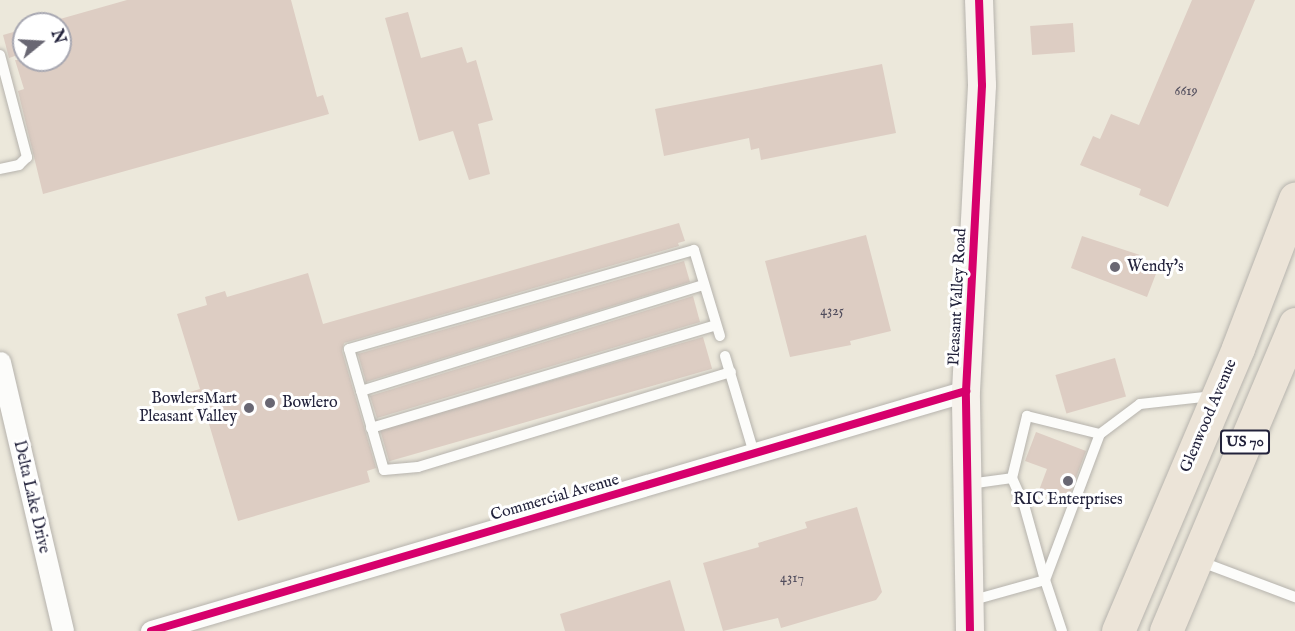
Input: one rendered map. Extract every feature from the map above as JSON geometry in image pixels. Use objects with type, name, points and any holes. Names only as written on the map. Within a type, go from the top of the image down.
[{"type":"highway","name":"Glenwood Avenue","points":[[1118,631],[1238,348],[1295,199]]},
{"type":"highway","points":[[1238,348],[1269,318],[1295,301]]},
{"type":"highway","name":"US 70","points":[[1166,631],[1295,324]]},
{"type":"street","name":"Pleasant Valley Road","points":[[970,631],[965,485],[966,391],[982,85],[979,0]]},
{"type":"street","name":"Delta Lake Drive","points":[[0,362],[63,631]]},
{"type":"street","name":"Commercial Avenue","points":[[151,631],[966,391]]},
{"type":"lane","points":[[0,55],[27,157],[19,165],[0,169]]},
{"type":"lane","points":[[371,428],[718,331],[694,250],[349,349],[371,428],[384,470],[418,467],[731,372]]},
{"type":"lane","points":[[361,391],[704,285]]},
{"type":"lane","points":[[725,356],[754,453]]},
{"type":"lane","points":[[1045,580],[1100,434],[1140,404],[1218,395]]},
{"type":"lane","points":[[1062,631],[1024,505],[1012,478],[1027,416],[1100,434]]},
{"type":"lane","points":[[965,485],[1012,478]]},
{"type":"lane","points":[[1196,560],[1295,597]]},
{"type":"lane","points":[[970,601],[1045,580]]},
{"type":"building","points":[[127,0],[291,0],[317,97],[323,95],[329,114],[43,194],[18,91],[24,89],[19,72],[72,72],[72,16]]},
{"type":"building","points":[[1192,0],[1255,0],[1168,207],[1139,195],[1141,189],[1080,165],[1093,136],[1100,139],[1111,114],[1139,125]]},
{"type":"building","points":[[408,12],[421,58],[462,47],[467,63],[476,60],[493,120],[478,124],[490,174],[469,180],[453,131],[419,141],[385,18]]},
{"type":"building","points":[[1073,23],[1075,52],[1032,55],[1030,26]]},
{"type":"building","points":[[12,32],[12,57],[9,58],[3,35]]},
{"type":"building","points":[[882,64],[896,133],[761,160],[759,148],[751,150],[749,138],[664,156],[655,109]]},
{"type":"building","name":"Bowlero","points":[[679,223],[685,241],[678,243],[679,246],[344,343],[342,351],[376,468],[367,471],[370,482],[238,521],[206,414],[198,417],[190,392],[200,389],[177,314],[207,305],[205,297],[225,291],[227,297],[308,273],[323,324]]},
{"type":"building","points":[[866,235],[891,331],[850,341],[851,345],[790,357],[765,261]]},
{"type":"building","name":"Wendy's","points":[[1082,236],[1140,255],[1138,258],[1159,266],[1147,297],[1071,268]]},
{"type":"building","points":[[684,261],[690,282],[366,382],[358,354]]},
{"type":"building","points":[[693,296],[700,322],[377,418],[370,396]]},
{"type":"building","points":[[703,337],[712,369],[389,461],[380,430]]},
{"type":"building","points":[[1115,358],[1126,396],[1066,414],[1055,375]]},
{"type":"building","name":"RIC Enterprises","points":[[1036,432],[1086,451],[1066,504],[1038,493],[1047,469],[1025,461]]},
{"type":"building","points":[[857,507],[882,592],[876,600],[781,628],[778,618],[723,631],[703,563],[759,547],[758,543],[807,528],[805,522]]},
{"type":"building","points":[[670,580],[685,631],[565,631],[560,614]]},
{"type":"cycle path","points":[[970,631],[966,391],[982,85],[979,0]]},
{"type":"cycle path","points":[[151,631],[966,391]]},
{"type":"place","name":"Wendy's","points":[[1115,267]]},
{"type":"place","name":"Bowlero","points":[[270,403]]},
{"type":"place","name":"BowlersMart Pleasant Valley","points":[[249,408]]},
{"type":"place","name":"RIC Enterprises","points":[[1068,481]]}]
